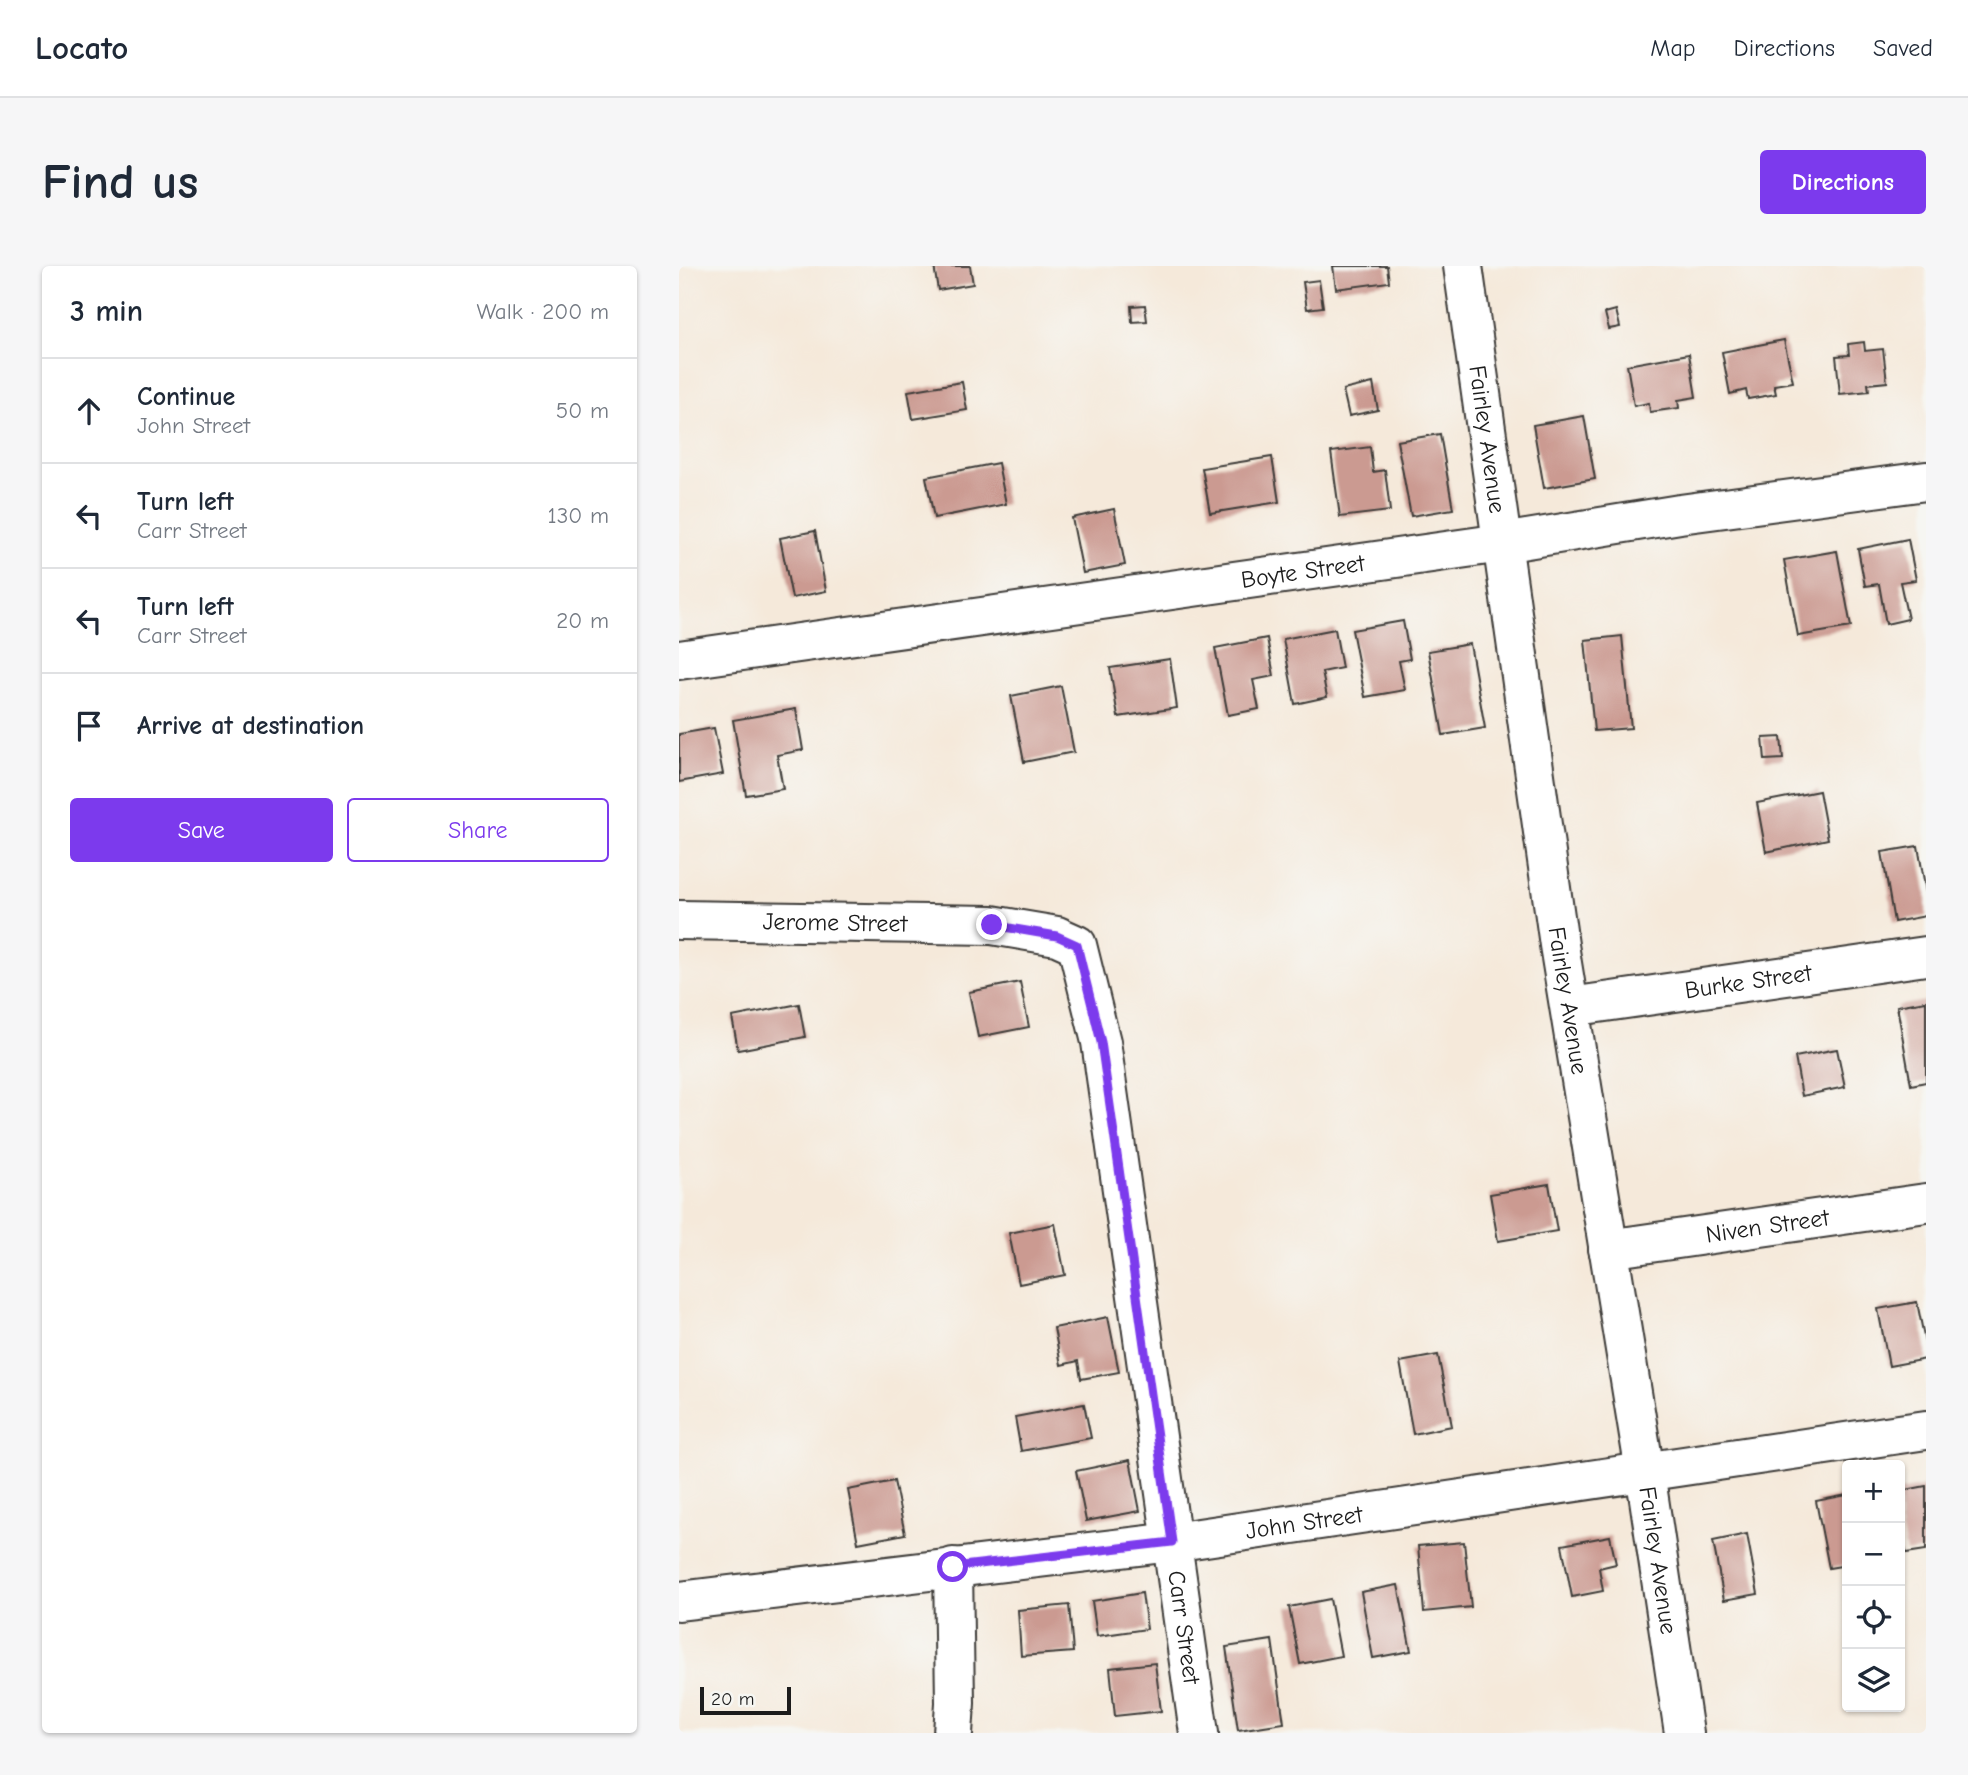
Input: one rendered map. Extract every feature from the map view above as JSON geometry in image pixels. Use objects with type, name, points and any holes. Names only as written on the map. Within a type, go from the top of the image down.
[{"type":"street","name":"Fairley Avenue","points":[[1462,266],[1570,1007],[1684,1733]]},
{"type":"street","name":"Boyte Street","points":[[679,660],[1502,543],[1680,514],[1926,481]]},
{"type":"street","name":"Jerome Street","points":[[679,920],[992,925]]},
{"type":"street","name":"Carr Street","points":[[992,925],[1057,936],[1077,945],[1101,1042],[1199,1733]]},
{"type":"street","name":"Burke Street","points":[[1570,1007],[1926,957]]},
{"type":"street","name":"Niven Street","points":[[1608,1249],[1926,1203]]},
{"type":"street","name":"John Street","points":[[679,1601],[1172,1542],[1926,1430]]},
{"type":"street","points":[[953,1567],[953,1733]]},
{"type":"building","points":[[934,266],[970,266],[973,284],[938,290]]},
{"type":"building","points":[[1333,266],[1387,266],[1389,282],[1336,289]]},
{"type":"building","points":[[1319,280],[1323,307],[1307,309],[1303,282]]},
{"type":"building","points":[[1145,305],[1147,321],[1132,322],[1131,306]]},
{"type":"building","points":[[1616,310],[1620,327],[1609,329],[1605,313]]},
{"type":"building","points":[[1784,340],[1793,382],[1774,385],[1776,394],[1748,399],[1746,390],[1730,394],[1722,352]]},
{"type":"building","points":[[1864,342],[1865,351],[1883,349],[1887,382],[1868,384],[1869,391],[1840,394],[1836,356],[1849,355],[1848,344]]},
{"type":"building","points":[[1689,354],[1696,397],[1678,400],[1679,408],[1650,412],[1649,403],[1634,406],[1627,365]]},
{"type":"building","points":[[962,382],[967,410],[913,419],[908,391]]},
{"type":"building","points":[[1373,383],[1378,410],[1349,416],[1343,390]]},
{"type":"building","points":[[1584,416],[1595,479],[1544,488],[1533,425]]},
{"type":"building","points":[[1440,434],[1453,509],[1411,516],[1397,441]]},
{"type":"building","points":[[1370,447],[1373,472],[1385,470],[1390,511],[1340,517],[1331,452]]},
{"type":"building","points":[[1272,457],[1279,502],[1210,513],[1202,468]]},
{"type":"building","points":[[998,463],[1006,504],[934,518],[926,477]]},
{"type":"building","points":[[1114,509],[1125,565],[1083,573],[1072,518]]},
{"type":"building","points":[[815,531],[826,591],[792,598],[780,538]]},
{"type":"building","points":[[1908,539],[1916,580],[1900,582],[1908,619],[1886,624],[1879,584],[1865,586],[1858,549]]},
{"type":"building","points":[[1837,551],[1851,627],[1798,636],[1784,560]]},
{"type":"building","points":[[1403,621],[1410,659],[1399,661],[1405,690],[1365,697],[1352,630]]},
{"type":"building","points":[[1335,629],[1342,668],[1322,672],[1327,697],[1295,704],[1283,639]]},
{"type":"building","points":[[1622,636],[1631,728],[1594,731],[1585,640]]},
{"type":"building","points":[[1267,638],[1274,676],[1253,680],[1259,709],[1228,715],[1215,648]]},
{"type":"building","points":[[1470,644],[1485,728],[1443,735],[1428,651]]},
{"type":"building","points":[[1170,659],[1177,708],[1118,717],[1110,668]]},
{"type":"building","points":[[1061,686],[1074,752],[1024,762],[1011,696]]},
{"type":"building","points":[[796,709],[803,750],[777,755],[783,789],[746,795],[733,720]]},
{"type":"building","points":[[714,728],[723,774],[679,782],[679,734]]},
{"type":"building","points":[[1781,737],[1783,759],[1765,760],[1763,738]]},
{"type":"building","points":[[1819,791],[1828,839],[1766,852],[1757,803]]},
{"type":"building","points":[[1918,846],[1926,892],[1926,916],[1894,922],[1882,852]]},
{"type":"building","points":[[1020,982],[1029,1027],[978,1037],[969,992]]},
{"type":"building","points":[[1926,1001],[1926,1082],[1911,1085],[1897,1006]]},
{"type":"building","points":[[799,1004],[805,1037],[738,1050],[732,1017]]},
{"type":"building","points":[[1837,1049],[1845,1087],[1802,1096],[1795,1057]]},
{"type":"building","points":[[1549,1184],[1557,1231],[1498,1241],[1490,1194]]},
{"type":"building","points":[[1055,1224],[1065,1275],[1019,1284],[1009,1233]]},
{"type":"building","points":[[1917,1302],[1926,1359],[1889,1366],[1878,1309]]},
{"type":"building","points":[[1108,1317],[1119,1372],[1081,1379],[1078,1361],[1061,1365],[1054,1328]]},
{"type":"building","points":[[1438,1355],[1452,1426],[1413,1434],[1400,1362]]},
{"type":"building","points":[[1084,1404],[1091,1438],[1021,1451],[1015,1417]]},
{"type":"building","points":[[1130,1460],[1140,1511],[1086,1521],[1076,1471]]},
{"type":"building","points":[[894,1481],[905,1534],[858,1543],[848,1490]]},
{"type":"building","points":[[1926,1486],[1926,1550],[1906,1553],[1905,1490]]},
{"type":"building","points":[[1842,1496],[1842,1566],[1829,1568],[1816,1501]]},
{"type":"building","points":[[1747,1534],[1758,1594],[1724,1600],[1713,1541]]},
{"type":"building","points":[[1610,1536],[1616,1564],[1599,1568],[1603,1591],[1572,1597],[1562,1545]]},
{"type":"building","points":[[1464,1542],[1471,1607],[1424,1612],[1418,1546]]},
{"type":"building","points":[[1398,1585],[1411,1651],[1373,1658],[1361,1592]]},
{"type":"building","points":[[1142,1593],[1147,1629],[1097,1636],[1092,1601]]},
{"type":"building","points":[[1330,1599],[1341,1656],[1300,1664],[1289,1607]]},
{"type":"building","points":[[1069,1605],[1073,1652],[1021,1656],[1018,1610]]},
{"type":"building","points":[[1272,1640],[1284,1723],[1238,1730],[1226,1647]]},
{"type":"building","points":[[1155,1663],[1161,1711],[1115,1716],[1110,1668]]},
{"type":"route","points":[[953,1567],[1172,1542],[1101,1042],[1077,945],[1057,936],[992,925]]}]
